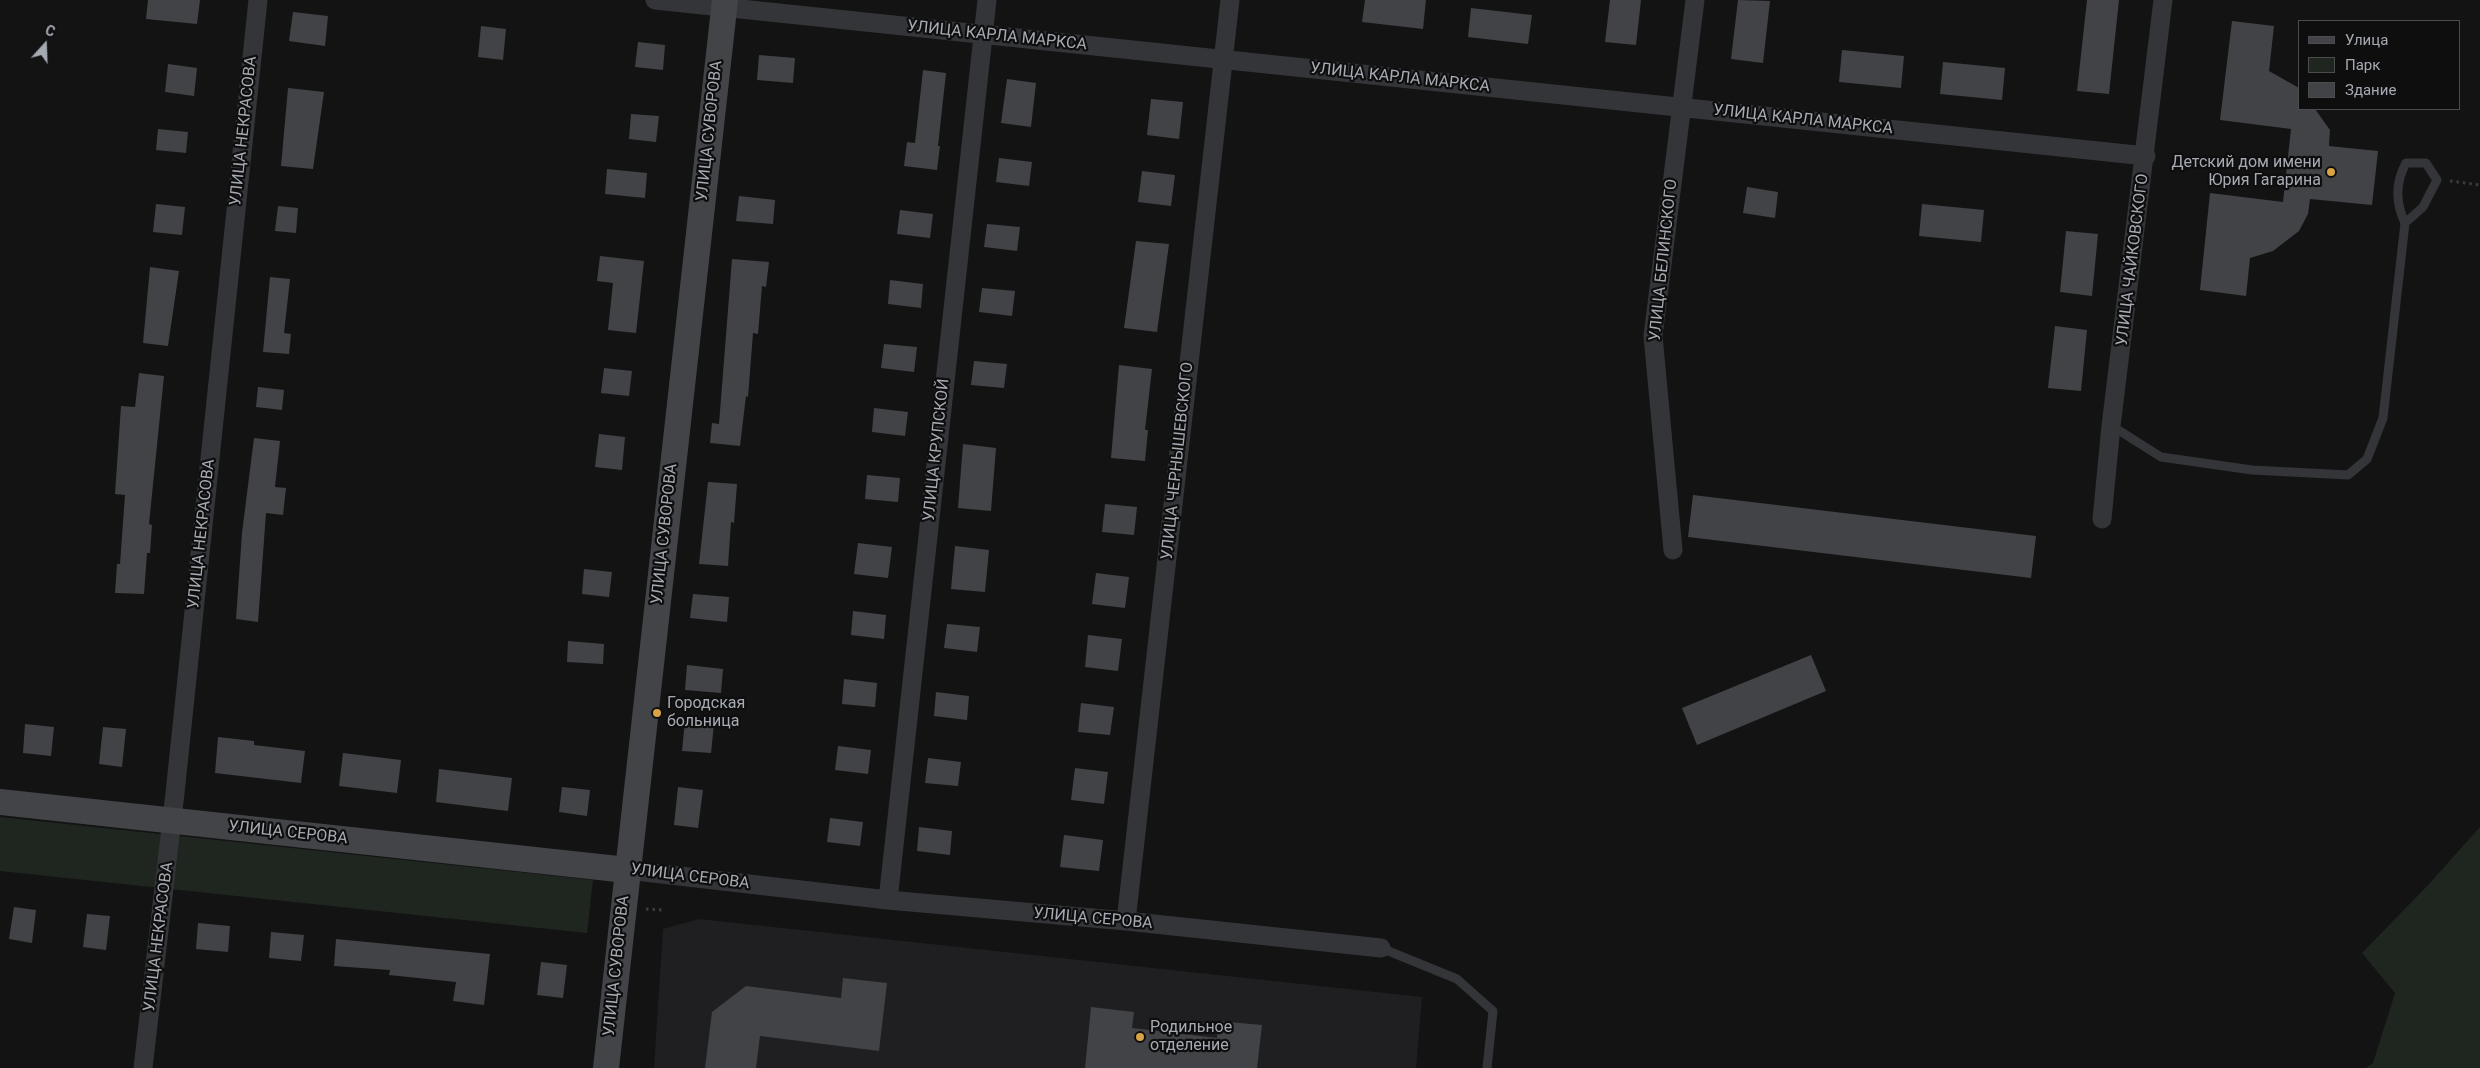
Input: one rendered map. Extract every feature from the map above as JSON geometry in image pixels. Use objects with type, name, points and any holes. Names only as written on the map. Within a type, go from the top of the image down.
[{"type":"street","name":"УЛИЦА НЕКРАСОВА","points":[[143,1068],[172,821],[258,0]]},
{"type":"street","name":"УЛИЦА КАРЛА МАРКСА","points":[[654,0],[724,4],[983,34],[2146,156]]},
{"type":"street","name":"УЛИЦА КРУПСКОЙ","points":[[888,900],[986,0]]},
{"type":"street","name":"УЛИЦА ЧЕРНЫШЕВСКОГО","points":[[1126,921],[1230,0]]},
{"type":"street","name":"УЛИЦА БЕЛИНСКОГО","points":[[1673,550],[1653,336],[1696,0]]},
{"type":"street","name":"УЛИЦА ЧАЙКОВСКОГО","points":[[2102,519],[2111,426],[2146,156],[2163,0]]},
{"type":"street","name":"УЛИЦА СУВОРОВА","points":[[606,1068],[724,4]]},
{"type":"street","name":"УЛИЦА СЕРОВА","points":[[0,802],[888,900],[1126,921],[1381,948]]},
{"type":"lane","points":[[2111,426],[2161,457],[2252,470],[2348,476],[2367,459],[2383,418],[2405,223],[2401,214],[2398,178],[2406,163],[2426,163],[2437,180],[2423,207],[2405,223]]},
{"type":"lane","points":[[1381,948],[1457,979],[1493,1011],[1487,1068]]},
{"type":"path","points":[[2437,180],[2480,185]]},
{"type":"path","points":[[638,908],[662,910]]},
{"type":"shaded area","points":[[699,919],[1422,997],[1416,1068],[654,1068],[663,929]]},
{"type":"green space","points":[[0,817],[593,880],[587,933],[0,871]]},
{"type":"green space","points":[[2480,827],[2480,1068],[2366,1068],[2373,1063],[2395,993],[2362,953],[2429,884]]},
{"type":"building","points":[[148,0],[200,0],[197,24],[146,19]]},
{"type":"building","points":[[1365,0],[1426,0],[1423,29],[1362,22]]},
{"type":"building","points":[[1610,0],[1641,0],[1636,45],[1605,42]]},
{"type":"building","points":[[1738,0],[1770,1],[1763,63],[1731,59]]},
{"type":"building","points":[[2087,0],[2119,0],[2109,94],[2077,91]]},
{"type":"building","points":[[1471,8],[1532,15],[1528,44],[1468,37]]},
{"type":"building","points":[[293,12],[328,16],[325,46],[289,41]]},
{"type":"building","name":"Детский дом имени Юрия Гагарина","points":[[2232,21],[2274,26],[2269,71],[2298,87],[2298,110],[2316,110],[2330,130],[2329,146],[2378,151],[2372,205],[2310,199],[2308,214],[2299,231],[2273,251],[2250,258],[2246,296],[2200,290],[2210,193],[2283,202],[2291,129],[2220,120]]},
{"type":"building","points":[[481,26],[506,29],[503,60],[478,57]]},
{"type":"building","points":[[638,42],[665,45],[663,70],[635,67]]},
{"type":"building","points":[[1842,50],[1904,56],[1901,88],[1839,82]]},
{"type":"building","points":[[759,55],[795,58],[793,83],[757,80]]},
{"type":"building","points":[[1943,62],[2005,68],[2002,100],[1940,94]]},
{"type":"building","points":[[168,64],[197,68],[194,96],[165,92]]},
{"type":"building","points":[[923,70],[946,73],[937,170],[904,166],[907,142],[915,143]]},
{"type":"building","points":[[1007,79],[1036,83],[1031,127],[1001,123]]},
{"type":"building","points":[[288,88],[324,92],[313,169],[281,166]]},
{"type":"building","points":[[1151,99],[1183,102],[1179,139],[1147,135]]},
{"type":"building","points":[[631,114],[659,116],[656,142],[629,139]]},
{"type":"building","points":[[158,129],[188,132],[186,153],[156,150]]},
{"type":"building","points":[[999,158],[1032,162],[1029,186],[996,182]]},
{"type":"building","points":[[607,169],[647,173],[645,198],[605,194]]},
{"type":"building","points":[[1142,171],[1175,175],[1171,206],[1138,202]]},
{"type":"building","points":[[1747,187],[1778,192],[1775,218],[1743,213]]},
{"type":"building","points":[[739,196],[775,200],[773,224],[736,221]]},
{"type":"building","points":[[156,204],[185,207],[182,235],[153,232]]},
{"type":"building","points":[[1922,204],[1984,210],[1981,242],[1919,236]]},
{"type":"building","points":[[278,206],[298,208],[296,233],[275,231]]},
{"type":"building","points":[[900,210],[933,214],[930,238],[897,234]]},
{"type":"building","points":[[987,224],[1020,227],[1017,251],[984,247]]},
{"type":"building","points":[[2066,231],[2098,234],[2092,296],[2060,292]]},
{"type":"building","points":[[1136,241],[1169,244],[1157,332],[1124,328]]},
{"type":"building","points":[[600,256],[644,261],[636,333],[608,330],[613,283],[597,281]]},
{"type":"building","points":[[732,259],[769,262],[766,287],[762,286],[758,334],[753,333],[748,397],[746,396],[740,446],[710,443],[712,423],[719,424]]},
{"type":"building","points":[[150,267],[179,271],[168,346],[143,343]]},
{"type":"building","points":[[270,277],[290,279],[284,333],[291,334],[289,354],[263,352]]},
{"type":"building","points":[[890,280],[923,284],[921,308],[888,304]]},
{"type":"building","points":[[982,288],[1015,291],[1012,316],[979,312]]},
{"type":"building","points":[[2055,326],[2087,330],[2081,391],[2048,388]]},
{"type":"building","points":[[884,344],[917,347],[914,372],[881,368]]},
{"type":"building","points":[[974,361],[1007,364],[1004,388],[971,385]]},
{"type":"building","points":[[1119,365],[1152,369],[1145,430],[1148,430],[1145,461],[1111,458]]},
{"type":"building","points":[[604,368],[632,371],[629,396],[601,393]]},
{"type":"building","points":[[139,373],[164,376],[149,524],[152,525],[150,553],[147,553],[144,594],[115,593],[117,564],[120,564],[125,495],[115,494],[121,406],[135,407]]},
{"type":"building","points":[[258,387],[284,390],[282,410],[256,407]]},
{"type":"building","points":[[874,408],[908,412],[905,436],[872,432]]},
{"type":"building","points":[[599,434],[625,437],[622,470],[595,467]]},
{"type":"building","points":[[254,438],[280,441],[275,487],[286,488],[283,515],[266,513],[258,622],[236,619],[242,533]]},
{"type":"building","points":[[963,444],[996,448],[991,511],[958,508]]},
{"type":"building","points":[[867,475],[900,478],[898,502],[865,499]]},
{"type":"building","points":[[708,482],[737,484],[734,523],[731,522],[728,566],[699,564]]},
{"type":"building","points":[[1693,495],[2036,536],[2031,578],[1688,537]]},
{"type":"building","points":[[1105,504],[1137,507],[1134,535],[1102,532]]},
{"type":"building","points":[[858,543],[892,547],[888,578],[854,574]]},
{"type":"building","points":[[955,546],[989,550],[985,592],[951,589]]},
{"type":"building","points":[[584,569],[612,572],[609,597],[582,594]]},
{"type":"building","points":[[1096,573],[1129,577],[1125,608],[1092,604]]},
{"type":"building","points":[[693,594],[729,597],[727,622],[690,618]]},
{"type":"building","points":[[853,611],[886,615],[884,639],[851,635]]},
{"type":"building","points":[[947,624],[980,627],[977,652],[944,648]]},
{"type":"building","points":[[1088,635],[1122,639],[1118,671],[1085,667]]},
{"type":"building","points":[[568,641],[604,644],[603,664],[567,662]]},
{"type":"building","points":[[1811,655],[1826,691],[1697,745],[1682,708]]},
{"type":"building","points":[[687,665],[723,669],[721,693],[685,690]]},
{"type":"building","points":[[844,679],[877,683],[875,707],[842,704]]},
{"type":"building","points":[[936,692],[969,696],[967,720],[934,716]]},
{"type":"building","points":[[1081,703],[1114,707],[1110,735],[1078,732]]},
{"type":"building","points":[[685,721],[714,724],[711,753],[682,751]]},
{"type":"building","points":[[25,724],[54,727],[51,756],[23,753]]},
{"type":"building","points":[[103,727],[126,729],[122,767],[99,764]]},
{"type":"building","points":[[218,737],[254,741],[254,745],[305,751],[301,783],[215,773]]},
{"type":"building","points":[[838,746],[871,750],[868,774],[835,770]]},
{"type":"building","points":[[343,753],[401,760],[397,793],[339,786]]},
{"type":"building","points":[[928,758],[961,762],[958,786],[925,783]]},
{"type":"building","points":[[1075,768],[1108,772],[1104,804],[1071,800]]},
{"type":"building","points":[[439,769],[512,778],[508,811],[436,802]]},
{"type":"building","points":[[562,787],[590,790],[587,816],[559,812]]},
{"type":"building","points":[[678,787],[703,790],[698,828],[674,825]]},
{"type":"building","points":[[830,818],[863,822],[860,846],[827,842]]},
{"type":"building","points":[[919,827],[952,831],[950,855],[917,851]]},
{"type":"building","points":[[1064,835],[1103,840],[1099,871],[1060,867]]},
{"type":"building","points":[[14,907],[36,910],[32,943],[9,939]]},
{"type":"building","points":[[87,914],[110,916],[106,950],[83,947]]},
{"type":"building","points":[[198,923],[230,926],[228,952],[196,949]]},
{"type":"building","points":[[271,932],[304,935],[301,961],[269,958]]},
{"type":"building","points":[[336,939],[490,954],[484,1005],[453,1001],[456,982],[389,975],[390,970],[334,966]]},
{"type":"building","points":[[541,962],[567,965],[563,998],[537,995]]},
{"type":"building","points":[[843,978],[887,983],[879,1051],[760,1036],[756,1068],[705,1068],[712,1012],[746,986],[841,998]]},
{"type":"building","name":"Родильное отделение","points":[[1091,1007],[1134,1012],[1132,1028],[1217,1038],[1218,1021],[1262,1025],[1257,1068],[1085,1068]]},
{"type":"place","name":"Детский дом имени Юрия Гагарина","points":[[2331,172]]},
{"type":"place","name":"Городская больница","points":[[657,713]]},
{"type":"place","name":"Родильное отделение","points":[[1140,1037]]}]
